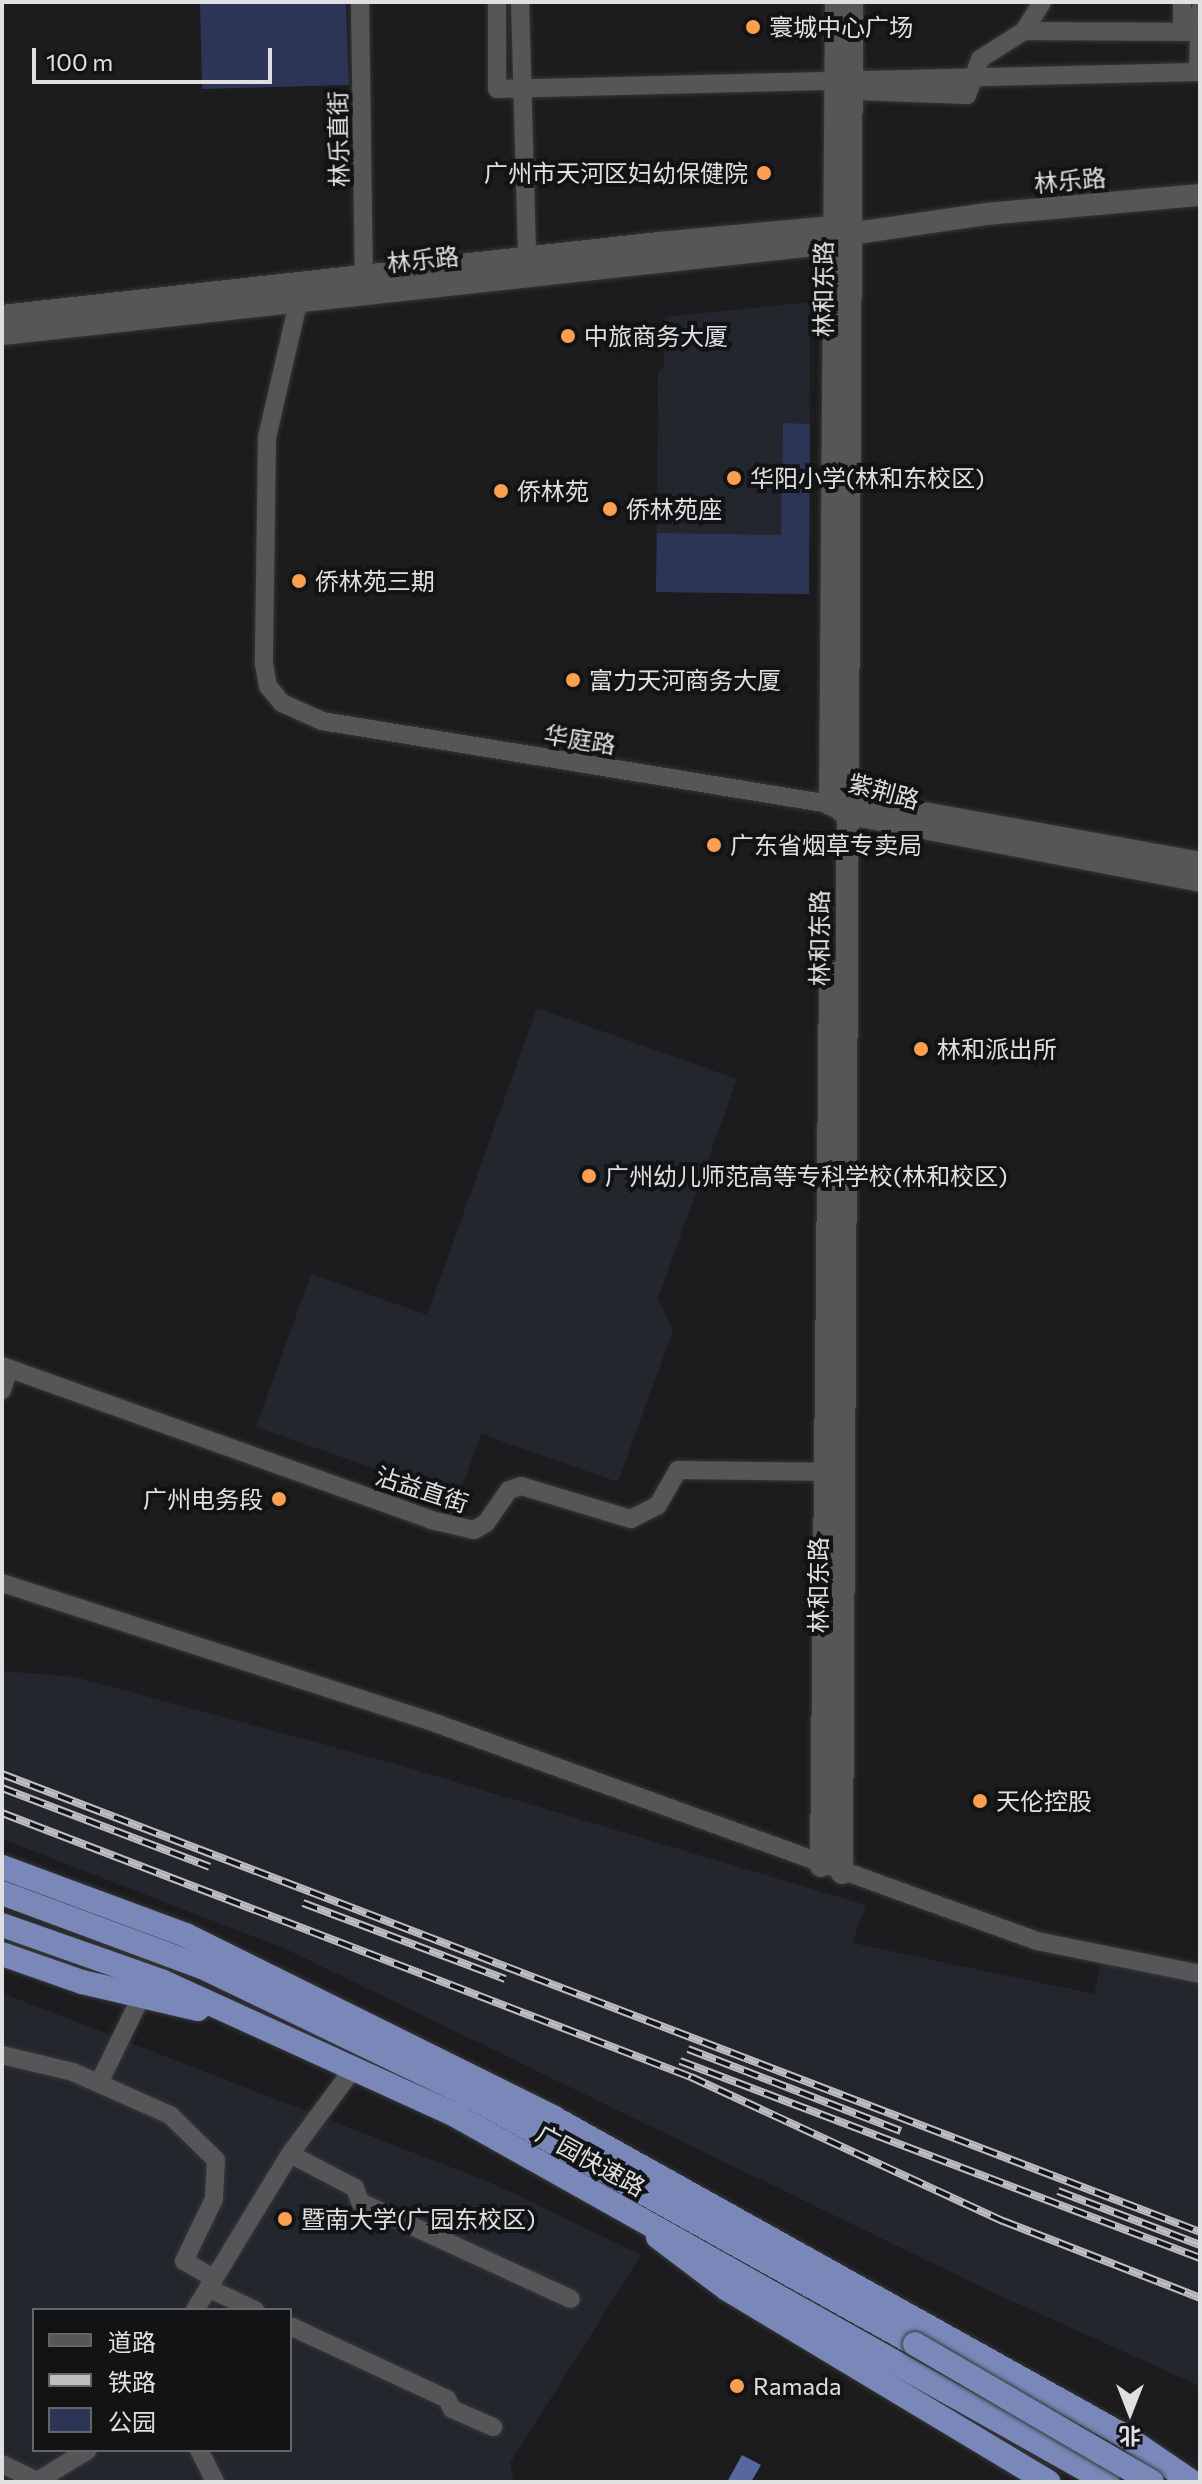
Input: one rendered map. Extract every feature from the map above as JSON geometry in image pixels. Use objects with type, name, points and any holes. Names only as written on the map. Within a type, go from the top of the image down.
[{"type":"highway","points":[[2,1867],[186,1935],[554,2118],[1126,2437],[1189,2481]]},
{"type":"highway","name":"广园快速路","points":[[2,1893],[172,1955],[334,2030],[548,2136],[910,2354],[1108,2482]]},
{"type":"highway","points":[[2,1925],[161,1981],[246,2020]]},
{"type":"highway","points":[[2,1954],[141,1997],[246,2020]]},
{"type":"highway","name":"广园快速路","points":[[246,2020],[455,2115],[630,2210],[1151,2482]]},
{"type":"highway","points":[[334,2030],[554,2118]]},
{"type":"highway","points":[[630,2210],[678,2256],[727,2289],[1047,2480]]},
{"type":"highway","points":[[1126,2437],[1151,2482]]},
{"type":"street","name":"林乐直街","points":[[360,2],[364,275]]},
{"type":"street","points":[[497,2],[497,89],[1198,72],[1200,10]]},
{"type":"street","points":[[520,2],[527,256]]},
{"type":"street","name":"林和东路","points":[[836,2],[840,805],[835,1472],[842,1873]]},
{"type":"street","name":"林和东路","points":[[838,235],[851,91],[852,2]]},
{"type":"street","points":[[851,91],[967,95],[980,59],[1024,31],[1042,2]]},
{"type":"street","points":[[1024,31],[1191,32],[1182,2]]},
{"type":"street","name":"林乐路","points":[[2,316],[301,290],[838,235],[1002,212],[1200,195]]},
{"type":"street","name":"林乐路","points":[[2,334],[301,290],[364,275],[527,256],[838,235]]},
{"type":"street","name":"华庭路","points":[[301,290],[267,437],[264,664],[268,686],[282,703],[322,721],[840,805]]},
{"type":"street","name":"紫荆路","points":[[840,805],[1200,863]]},
{"type":"street","name":"紫荆路","points":[[840,805],[1200,881]]},
{"type":"street","points":[[2,1390],[6,1368]]},
{"type":"street","name":"沾益直街","points":[[6,1368],[431,1520],[474,1530],[486,1523],[509,1490],[521,1486],[631,1519],[646,1516],[658,1505],[678,1470],[835,1472]]},
{"type":"street","name":"林和东路","points":[[821,1866],[835,1472]]},
{"type":"street","points":[[2,1583],[438,1724],[821,1866],[1037,1941],[1200,1974]]},
{"type":"street","points":[[99,2083],[141,1997]]},
{"type":"street","points":[[2,2055],[99,2083],[170,2115],[216,2160],[214,2199],[184,2261],[211,2283],[252,2308]]},
{"type":"street","points":[[196,2308],[290,2154],[353,2069]]},
{"type":"street","points":[[290,2154],[355,2188],[360,2202],[571,2299]]},
{"type":"street","points":[[292,2327],[447,2399],[452,2409],[493,2427]]},
{"type":"street","points":[[2,2464],[39,2481],[85,2452]]},
{"type":"street","points":[[200,2452],[215,2482]]},
{"type":"shaded area","name":"华阳小学(林和东校区)","points":[[810,302],[809,594],[656,592],[658,371],[664,367],[665,317]]},
{"type":"shaded area","name":"广州幼儿师范高等专科学校(林和校区)","points":[[537,1008],[737,1079],[658,1298],[673,1330],[618,1482],[481,1434],[458,1498],[256,1427],[311,1274],[427,1315]]},
{"type":"shaded area","points":[[2,1671],[75,1677],[396,1764],[866,1905],[852,1943],[1094,1994],[1102,1958],[1200,1983],[1200,2386],[996,2294],[288,1950],[2,1839]]},
{"type":"shaded area","name":"暨南大学(广园东校区)","points":[[2,1993],[494,2184],[641,2255],[510,2463],[514,2482],[2,2482]]},
{"type":"shaded area","points":[[742,2455],[761,2465],[751,2482],[727,2482]]},
{"type":"green space","points":[[200,2],[346,2],[349,85],[202,89]]},
{"type":"green space","points":[[783,423],[810,424],[809,594],[656,592],[657,533],[781,535]]},
{"type":"railway","points":[[2,1774],[1200,2232]]},
{"type":"railway","points":[[2,1788],[210,1867]]},
{"type":"railway","points":[[2,1813],[691,2077],[1003,2221],[1200,2298]]},
{"type":"railway","points":[[303,1903],[505,1979]]},
{"type":"railway","points":[[688,2049],[901,2131]]},
{"type":"railway","points":[[680,2061],[1200,2258]]},
{"type":"railway","points":[[1058,2191],[1200,2245]]},
{"type":"place","name":"寰城中心广场","points":[[753,27]]},
{"type":"place","name":"广州市天河区妇幼保健院","points":[[764,173]]},
{"type":"place","name":"中旅商务大厦","points":[[568,336]]},
{"type":"place","name":"华阳小学(林和东校区)","points":[[734,478]]},
{"type":"place","name":"侨林苑","points":[[501,491]]},
{"type":"place","name":"侨林苑座","points":[[610,509]]},
{"type":"place","name":"侨林苑三期","points":[[299,581]]},
{"type":"place","name":"富力天河商务大厦","points":[[573,680]]},
{"type":"place","name":"广东省烟草专卖局","points":[[714,845]]},
{"type":"place","name":"林和派出所","points":[[921,1049]]},
{"type":"place","name":"广州幼儿师范高等专科学校(林和校区)","points":[[589,1176]]},
{"type":"place","name":"广州电务段","points":[[279,1499]]},
{"type":"place","name":"天伦控股","points":[[980,1801]]},
{"type":"place","name":"暨南大学(广园东校区)","points":[[285,2219]]},
{"type":"place","name":"Ramada","points":[[737,2386]]}]
